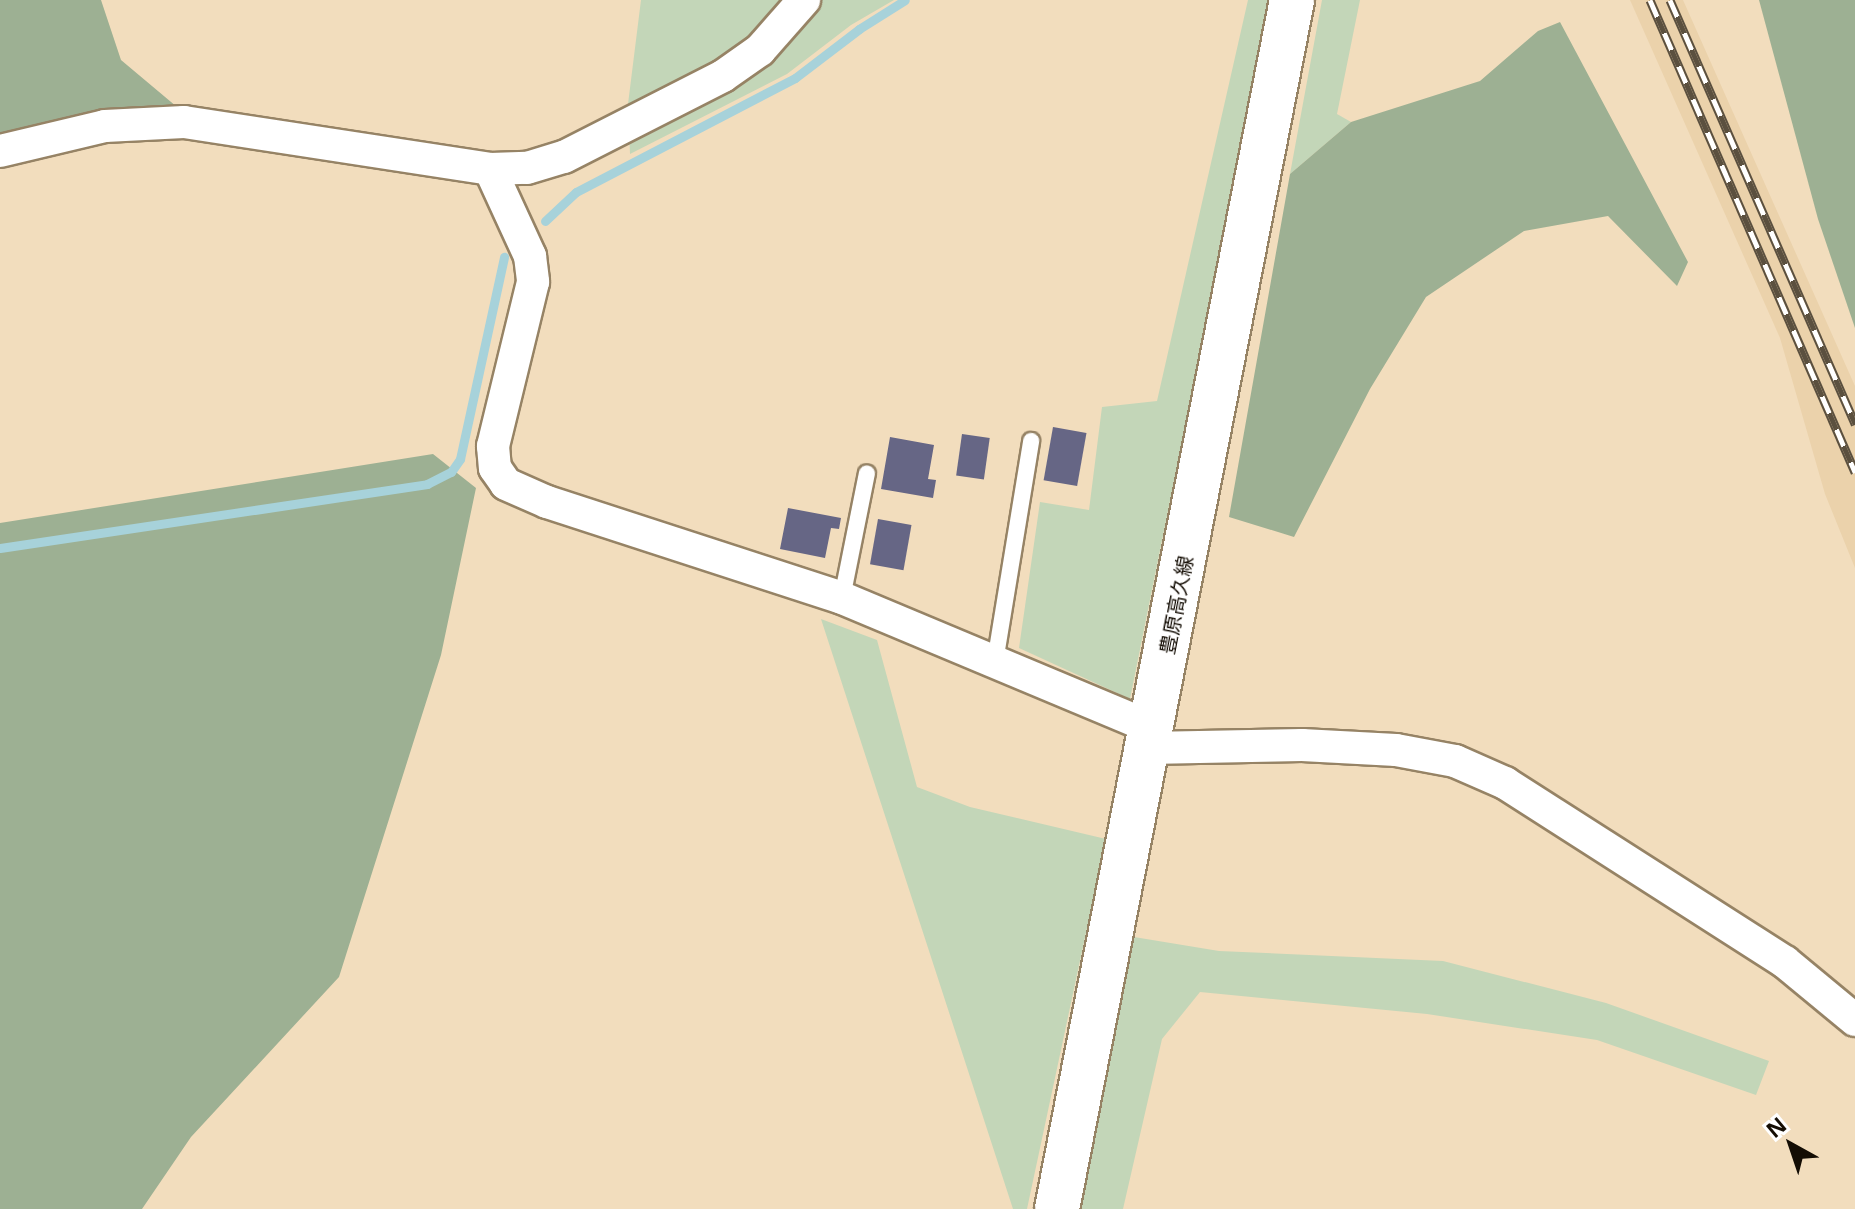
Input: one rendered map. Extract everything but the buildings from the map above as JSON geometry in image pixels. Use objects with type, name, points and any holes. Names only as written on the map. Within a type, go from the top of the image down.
[{"type":"main road","name":"豊原高久線","points":[[1057,1209],[1125,844],[1150,738],[1292,0]]},
{"type":"street","points":[[0,151],[105,126],[184,122],[490,169],[527,168],[564,157],[723,76],[760,50],[804,0]]},
{"type":"street","points":[[490,169],[530,256],[533,282],[493,446],[495,468],[506,484],[547,502],[842,598],[995,662],[1150,738],[1396,750],[1455,761],[1505,783],[1785,962],[1855,1020]]},
{"type":"lane","points":[[995,662],[1031,441]]},
{"type":"lane","points":[[842,598],[867,473]]},
{"type":"shaded area","points":[[1630,0],[1683,0],[1855,386],[1855,568],[1825,494],[1780,338]]},
{"type":"green space","points":[[0,0],[101,0],[121,60],[177,107],[0,147]]},
{"type":"green space","points":[[641,0],[894,0],[851,25],[787,74],[630,154],[628,104]]},
{"type":"green space","points":[[1248,0],[1271,0],[1130,699],[1019,648],[1040,502],[1089,510],[1102,407],[1157,401]]},
{"type":"green space","points":[[1322,0],[1360,0],[1337,114],[1351,122],[1290,174]]},
{"type":"green space","points":[[1759,0],[1855,0],[1855,328],[1818,219]]},
{"type":"green space","points":[[1560,22],[1688,262],[1677,286],[1608,216],[1524,231],[1426,297],[1370,389],[1294,537],[1229,517],[1290,174],[1351,122],[1480,81],[1538,31]]},
{"type":"green space","points":[[433,454],[476,488],[441,655],[339,977],[191,1137],[142,1209],[0,1209],[0,523]]},
{"type":"green space","points":[[821,619],[877,640],[917,787],[970,807],[1106,839],[1027,1209],[1013,1209]]},
{"type":"green space","points":[[1134,937],[1219,951],[1443,961],[1606,1003],[1769,1061],[1756,1095],[1597,1040],[1427,1014],[1200,992],[1162,1039],[1123,1209],[1077,1209]]},
{"type":"waterway","points":[[545,221],[576,192],[795,78],[859,29],[905,0]]},
{"type":"waterway","points":[[0,548],[427,484],[451,472],[460,459],[504,257]]},
{"type":"railway","points":[[1650,0],[1855,472]]},
{"type":"railway","points":[[1670,0],[1855,424]]}]
